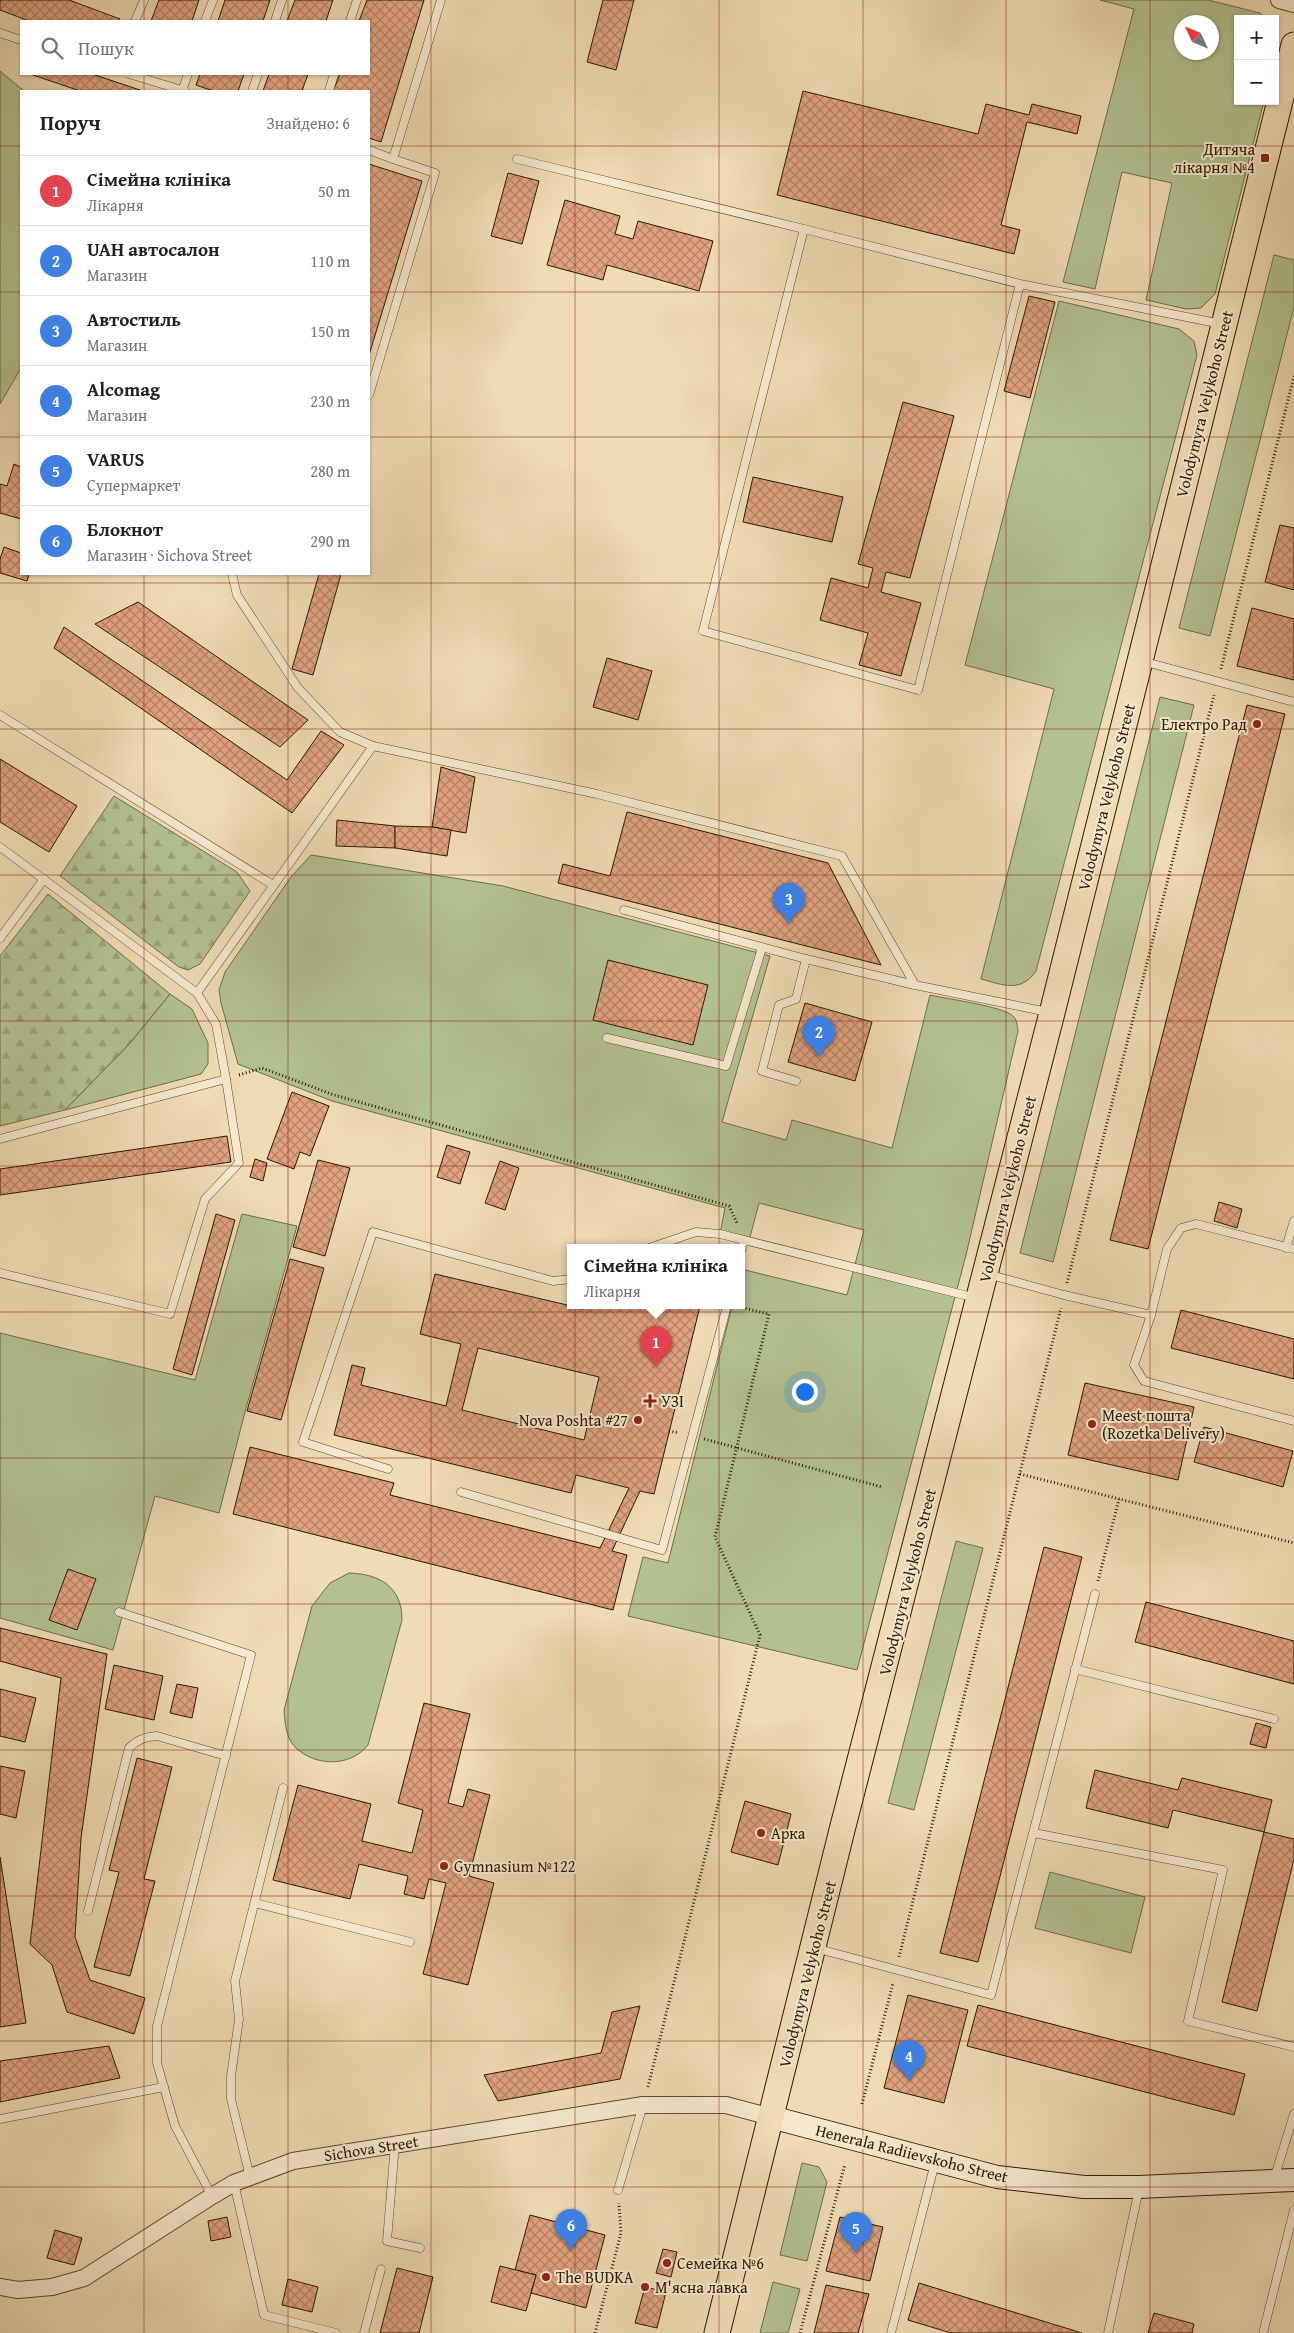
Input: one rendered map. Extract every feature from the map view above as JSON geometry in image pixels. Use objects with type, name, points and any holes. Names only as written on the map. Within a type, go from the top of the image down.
[{"type":"main road","name":"Volodymyra Velykoho Street","points":[[717,2333],[813,1947],[1052,1013],[1294,45]]},
{"type":"street","points":[[1278,0],[1294,4]]},
{"type":"street","name":"Sichova Street","points":[[0,2287],[18,2290],[52,2287],[84,2278],[234,2183],[293,2161],[643,2105],[726,2105],[771,2117]]},
{"type":"street","name":"Henerala Radiievskoho Street","points":[[771,2117],[997,2177],[1084,2187],[1139,2187],[1284,2180]]},
{"type":"lane","points":[[136,20],[144,0]]},
{"type":"lane","points":[[205,20],[212,0]]},
{"type":"lane","points":[[275,20],[282,0]]},
{"type":"lane","points":[[350,20],[357,0]]},
{"type":"lane","points":[[393,158],[441,0]]},
{"type":"lane","points":[[0,34],[20,40]]},
{"type":"lane","points":[[131,75],[181,90]]},
{"type":"lane","points":[[184,90],[188,75]]},
{"type":"lane","points":[[252,90],[258,75]]},
{"type":"lane","points":[[329,90],[334,75]]},
{"type":"lane","points":[[370,150],[435,173],[370,392]]},
{"type":"lane","points":[[517,159],[1020,284],[1224,324]]},
{"type":"lane","points":[[804,229],[703,631],[918,690],[1020,284]]},
{"type":"lane","points":[[232,575],[237,595],[298,688],[340,732],[373,746],[597,794],[842,856],[915,985]]},
{"type":"lane","points":[[1140,661],[1294,702]]},
{"type":"lane","points":[[0,715],[273,885]]},
{"type":"lane","points":[[197,993],[373,746]]},
{"type":"lane","points":[[0,847],[197,993],[216,1024],[239,1163],[205,1199],[170,1314],[0,1273]]},
{"type":"lane","points":[[0,938],[44,879]]},
{"type":"lane","points":[[624,910],[806,959],[915,985],[1052,1013]]},
{"type":"lane","points":[[607,1038],[726,1066],[762,948]]},
{"type":"lane","points":[[796,1081],[762,1071],[779,1005],[796,998],[806,959]]},
{"type":"lane","points":[[0,1139],[226,1079]]},
{"type":"lane","points":[[1294,1221],[1290,1249],[1196,1224],[1181,1228],[1167,1249],[1150,1315],[1134,1365],[1144,1381],[1294,1421]]},
{"type":"lane","points":[[388,1469],[303,1442],[373,1232],[553,1281],[567,1279]]},
{"type":"lane","points":[[661,1244],[696,1232],[720,1234],[978,1299]]},
{"type":"lane","points":[[743,1244],[744,1240]]},
{"type":"lane","points":[[986,1273],[1064,1295],[1150,1315]]},
{"type":"lane","points":[[461,1492],[662,1550],[726,1309]]},
{"type":"lane","points":[[813,1947],[991,1994],[1094,1594]]},
{"type":"lane","points":[[119,1612],[251,1655],[157,2026],[157,2063],[175,2126],[212,2196]]},
{"type":"lane","points":[[1075,1669],[1274,1720]]},
{"type":"lane","points":[[88,1911],[129,1748],[136,1741],[146,1736],[157,1736],[226,1756]]},
{"type":"lane","points":[[250,2177],[231,2099],[231,2076],[239,2019],[235,1981],[283,1788]]},
{"type":"lane","points":[[1034,1833],[1224,1870],[1188,2021],[1294,2047]]},
{"type":"lane","points":[[255,1902],[410,1942]]},
{"type":"lane","points":[[0,2119],[164,2088]]},
{"type":"lane","points":[[618,2190],[643,2105]]},
{"type":"lane","points":[[1284,2180],[1294,2114]]},
{"type":"lane","points":[[395,2144],[387,2241],[420,2248]]},
{"type":"lane","points":[[891,2333],[936,2162]]},
{"type":"lane","points":[[234,2183],[264,2315],[336,2333]]},
{"type":"lane","points":[[1108,2333],[1139,2187]]},
{"type":"lane","points":[[1262,2333],[1294,2210]]},
{"type":"lane","points":[[364,2333],[381,2269]]},
{"type":"path","points":[[862,2104],[1294,376]]},
{"type":"path","points":[[226,1079],[262,1068],[334,1095],[729,1206],[744,1240]]},
{"type":"path","points":[[643,2105],[760,1635],[715,1537],[769,1314],[745,1308]]},
{"type":"path","points":[[670,1431],[882,1487]]},
{"type":"path","points":[[1020,1474],[1294,1543]]},
{"type":"path","points":[[1094,1594],[1119,1499]]},
{"type":"path","points":[[800,2333],[845,2164]]},
{"type":"path","points":[[596,2333],[622,2233],[618,2190]]},
{"type":"green space","points":[[1100,0],[1208,0],[1260,13],[1262,15],[1234,15],[1234,105],[1263,105],[1215,294],[1201,308],[1186,309],[1146,300],[1172,183],[1122,172],[1095,289],[1063,282],[1134,9]]},
{"type":"green space","points":[[0,71],[23,90],[20,90],[20,370],[0,404]]},
{"type":"green space","points":[[1274,255],[1294,260],[1294,307],[1210,636],[1179,628]]},
{"type":"green space","points":[[1059,301],[1179,329],[1194,341],[1197,355],[1036,971],[1024,982],[1011,986],[981,979],[1054,689],[965,665]]},
{"type":"green space","points":[[1160,697],[1194,705],[1053,1262],[1020,1253]]},
{"type":"green space","points":[[114,796],[237,872],[250,891],[200,964],[188,970],[179,967],[60,876]]},
{"type":"green space","points":[[311,855],[503,886],[770,956],[722,1122],[786,1140],[792,1120],[892,1148],[930,995],[998,1009],[1013,1016],[1017,1023],[1018,1031],[966,1255],[857,1670],[628,1616],[643,1557],[668,1563],[731,1309],[745,1309],[745,1270],[847,1295],[864,1230],[759,1203],[749,1241],[720,1234],[725,1208],[332,1101],[238,1064],[219,990],[225,972],[291,877]]},
{"type":"green space","points":[[48,894],[170,994],[130,1043],[65,1110],[0,1126],[0,956]]},
{"type":"green space","points":[[170,994],[192,1009],[208,1043],[208,1064],[201,1074],[65,1110],[130,1043]]},
{"type":"green space","points":[[242,1214],[297,1226],[219,1513],[155,1496],[113,1650],[0,1618],[0,1333],[195,1380]]},
{"type":"green space","points":[[956,1541],[983,1548],[914,1810],[888,1803]]},
{"type":"green space","points":[[349,1573],[370,1576],[387,1584],[398,1599],[402,1620],[368,1745],[361,1752],[343,1761],[322,1761],[303,1754],[292,1743],[286,1730],[284,1710],[312,1606],[330,1583]]},
{"type":"green space","points":[[1050,1872],[1145,1897],[1131,1953],[1035,1928]]},
{"type":"green space","points":[[802,2163],[819,2167],[827,2182],[807,2261],[780,2255]]},
{"type":"green space","points":[[773,2282],[800,2289],[788,2333],[760,2333]]},
{"type":"building","points":[[0,0],[69,0],[120,19],[26,20],[0,10]]},
{"type":"building","points":[[159,0],[199,0],[192,20],[151,20]]},
{"type":"building","points":[[225,0],[270,0],[263,20],[218,20]]},
{"type":"building","points":[[295,0],[333,0],[326,20],[287,20]]},
{"type":"building","points":[[367,0],[424,0],[381,142],[370,138],[370,90],[333,90],[340,75],[370,75],[370,20],[359,20]]},
{"type":"building","points":[[603,0],[634,0],[616,70],[587,62]]},
{"type":"building","points":[[33,75],[95,75],[140,90],[77,90]]},
{"type":"building","points":[[200,75],[244,75],[238,90],[210,90],[196,85]]},
{"type":"building","points":[[269,75],[308,75],[302,90],[263,90]]},
{"type":"building","points":[[803,91],[978,134],[986,104],[1029,115],[1032,104],[1081,116],[1077,134],[1027,122],[1001,225],[1020,230],[1014,254],[777,195]]},
{"type":"building","points":[[370,164],[422,181],[370,352]]},
{"type":"building","points":[[508,173],[539,181],[522,244],[491,236]]},
{"type":"building","points":[[565,200],[620,216],[615,234],[633,239],[638,221],[713,241],[699,291],[607,265],[603,280],[547,265]]},
{"type":"building","points":[[1029,296],[1055,302],[1030,398],[1004,391]]},
{"type":"building","points":[[903,402],[954,416],[910,578],[886,572],[881,592],[921,603],[901,676],[859,665],[868,633],[820,620],[831,578],[868,588],[873,568],[858,564]]},
{"type":"building","points":[[14,464],[20,467],[20,519],[0,513],[0,484],[7,486]]},
{"type":"building","points":[[753,477],[843,497],[832,542],[743,522]]},
{"type":"building","points":[[1280,525],[1294,528],[1294,590],[1265,582]]},
{"type":"building","points":[[4,547],[20,553],[20,575],[29,575],[27,581],[0,573],[0,559]]},
{"type":"building","points":[[319,575],[341,575],[313,675],[292,669]]},
{"type":"building","points":[[138,602],[308,720],[280,747],[95,624]]},
{"type":"building","points":[[1252,608],[1294,619],[1294,680],[1237,666]]},
{"type":"building","points":[[64,627],[287,780],[321,731],[344,745],[292,813],[54,648]]},
{"type":"building","points":[[607,658],[652,671],[638,720],[593,707]]},
{"type":"building","points":[[1247,705],[1285,714],[1148,1249],[1110,1240]]},
{"type":"building","points":[[0,759],[77,806],[49,852],[0,822]]},
{"type":"building","points":[[441,767],[475,777],[466,833],[432,827]]},
{"type":"building","points":[[627,812],[828,863],[881,965],[558,883],[563,864],[610,876]]},
{"type":"building","points":[[337,820],[395,826],[395,848],[336,846]]},
{"type":"building","points":[[395,826],[432,827],[451,830],[447,856],[395,848]]},
{"type":"building","points":[[608,960],[708,985],[693,1045],[593,1020]]},
{"type":"building","points":[[805,1003],[872,1022],[855,1081],[788,1062]]},
{"type":"building","points":[[292,1092],[329,1106],[310,1156],[300,1152],[294,1169],[267,1159]]},
{"type":"building","points":[[227,1136],[231,1162],[0,1195],[0,1169]]},
{"type":"building","points":[[447,1145],[470,1152],[460,1184],[437,1177]]},
{"type":"building","points":[[255,1159],[267,1163],[263,1181],[250,1177]]},
{"type":"building","points":[[318,1160],[350,1168],[325,1256],[293,1247]]},
{"type":"building","points":[[500,1161],[519,1168],[505,1210],[485,1203]]},
{"type":"building","points":[[1219,1202],[1242,1209],[1237,1228],[1214,1221]]},
{"type":"building","points":[[216,1214],[235,1220],[192,1375],[173,1369]]},
{"type":"building","points":[[290,1259],[324,1268],[281,1420],[247,1411]]},
{"type":"building","points":[[435,1274],[567,1305],[567,1309],[699,1309],[654,1494],[640,1491],[612,1551],[627,1555],[613,1610],[233,1514],[250,1447],[394,1483],[390,1495],[600,1548],[629,1488],[576,1475],[571,1493],[334,1435],[352,1365],[365,1368],[361,1385],[446,1406],[461,1344],[420,1334]],"holes":[[[478,1348],[599,1377],[584,1440],[462,1410]]]},
{"type":"building","points":[[1181,1310],[1294,1339],[1294,1379],[1171,1348]]},
{"type":"building","points":[[1085,1383],[1194,1407],[1178,1480],[1068,1455]]},
{"type":"building","points":[[1204,1427],[1293,1451],[1283,1487],[1194,1462]]},
{"type":"building","points":[[1044,1547],[1082,1557],[978,1962],[940,1953]]},
{"type":"building","points":[[68,1569],[96,1579],[77,1630],[49,1620]]},
{"type":"building","points":[[1146,1602],[1294,1641],[1294,1684],[1135,1642]]},
{"type":"building","points":[[0,1628],[107,1654],[81,1838],[75,1937],[90,1980],[145,1998],[134,2034],[67,2012],[52,1965],[30,1944],[61,1678],[0,1661]]},
{"type":"building","points":[[114,1665],[163,1676],[154,1720],[105,1709]]},
{"type":"building","points":[[177,1684],[198,1688],[192,1718],[170,1713]]},
{"type":"building","points":[[0,1689],[36,1698],[25,1742],[0,1736]]},
{"type":"building","points":[[424,1703],[470,1714],[448,1803],[463,1807],[468,1789],[490,1795],[469,1876],[494,1883],[468,1985],[423,1974],[446,1883],[429,1879],[424,1899],[404,1894],[408,1876],[359,1864],[350,1899],[273,1880],[298,1785],[371,1804],[362,1841],[412,1853],[423,1810],[398,1803]]},
{"type":"building","points":[[1256,1723],[1271,1727],[1266,1748],[1250,1744]]},
{"type":"building","points":[[137,1758],[172,1767],[144,1879],[155,1881],[130,1976],[94,1967],[119,1872],[109,1870]]},
{"type":"building","points":[[0,1766],[25,1771],[16,1818],[0,1814]]},
{"type":"building","points":[[1095,1770],[1178,1790],[1182,1778],[1272,1800],[1264,1832],[1173,1810],[1168,1828],[1086,1808]]},
{"type":"building","name":"Арка","points":[[745,1801],[791,1814],[778,1865],[731,1852]]},
{"type":"building","points":[[1264,1832],[1294,1839],[1294,1859],[1257,2011],[1222,2002]]},
{"type":"building","points":[[0,1857],[26,2023],[0,2027]]},
{"type":"building","points":[[908,1995],[968,2010],[944,2103],[884,2088]]},
{"type":"building","points":[[978,2005],[1245,2074],[1234,2115],[967,2046]]},
{"type":"building","points":[[640,2006],[620,2079],[498,2101],[484,2075],[601,2053],[612,2012]]},
{"type":"building","points":[[109,2046],[120,2078],[0,2102],[0,2061]]},
{"type":"building","points":[[530,2215],[605,2235],[586,2308],[531,2293],[536,2275],[515,2270]]},
{"type":"building","points":[[227,2217],[231,2237],[211,2241],[208,2221]]},
{"type":"building","points":[[840,2217],[883,2227],[870,2281],[826,2271]]},
{"type":"building","points":[[55,2230],[82,2238],[74,2265],[47,2258]]},
{"type":"building","name":"Семейка №6","points":[[663,2249],[677,2252],[671,2277],[656,2273]]},
{"type":"building","points":[[500,2266],[536,2275],[526,2311],[491,2302]]},
{"type":"building","points":[[397,2268],[433,2277],[419,2333],[380,2333]]},
{"type":"building","points":[[288,2279],[318,2287],[312,2312],[282,2305]]},
{"type":"building","points":[[919,2283],[1082,2333],[951,2333],[908,2320]]},
{"type":"building","points":[[826,2285],[869,2294],[858,2333],[814,2333]]},
{"type":"building","points":[[645,2287],[666,2292],[657,2328],[635,2323]]},
{"type":"building","points":[[1154,2313],[1194,2324],[1192,2333],[1148,2333]]},
{"type":"place","name":"Дитяча лікарня №4","points":[[1265,158]]},
{"type":"place","name":"Електро Рад","points":[[1257,724]]},
{"type":"place","name":"Автостиль","points":[[789,924]]},
{"type":"place","name":"UAH автосалон","points":[[819,1057]]},
{"type":"place","name":"Сімейна клініка","points":[[656,1367]]},
{"type":"place","name":"УЗІ","points":[[650,1401]]},
{"type":"place","name":"Nova Poshta #27","points":[[638,1420]]},
{"type":"place","name":"Meest пошта (Rozetka Delivery)","points":[[1092,1424]]},
{"type":"place","name":"Арка","points":[[761,1833]]},
{"type":"place","name":"Gymnasium №122","points":[[444,1866]]},
{"type":"place","name":"Alcomag","points":[[909,2081]]},
{"type":"place","name":"Блокнот","points":[[571,2250]]},
{"type":"place","name":"VARUS","points":[[856,2253]]},
{"type":"place","name":"Семейка №6","points":[[667,2263]]},
{"type":"place","name":"The BUDKA","points":[[546,2277]]},
{"type":"place","name":"М'ясна лавка","points":[[645,2287]]}]
